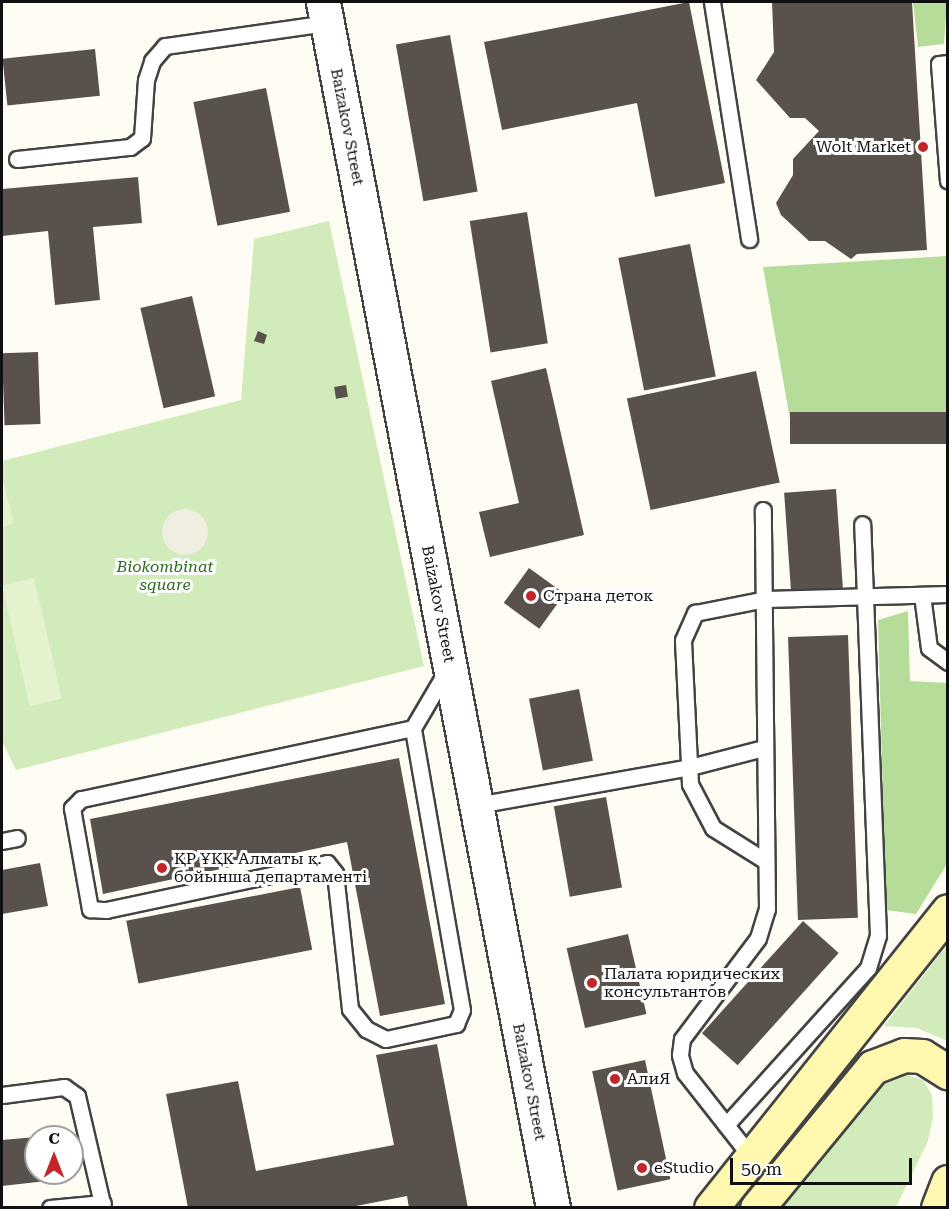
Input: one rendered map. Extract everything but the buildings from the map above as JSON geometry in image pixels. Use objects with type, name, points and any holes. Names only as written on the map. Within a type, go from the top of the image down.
[{"type":"main road","points":[[711,1208],[948,911]]},
{"type":"main road","points":[[757,1208],[873,1067],[904,1055],[922,1056],[948,1072]]},
{"type":"main road","points":[[938,1208],[948,1182]]},
{"type":"main road","points":[[945,1208],[948,1202]]},
{"type":"street","name":"Baizakov Street","points":[[325,12],[553,1208]]},
{"type":"lane","points":[[712,2],[749,239]]},
{"type":"lane","points":[[17,159],[130,147],[142,138],[146,80],[152,61],[165,46],[325,12]]},
{"type":"lane","points":[[948,63],[939,64],[948,181]]},
{"type":"lane","points":[[752,1158],[686,1073],[680,1055],[682,1039],[758,938],[767,909],[764,860],[766,599],[763,510]]},
{"type":"lane","points":[[726,1125],[868,968],[878,935],[868,596],[862,524]]},
{"type":"lane","points":[[764,860],[713,828],[690,784],[683,640],[694,613],[766,599],[948,594]]},
{"type":"lane","points":[[922,595],[929,648],[948,662]]},
{"type":"lane","points":[[413,728],[81,799],[72,808],[90,909],[106,910],[327,862],[335,873],[350,1010],[366,1029],[386,1039],[456,1024],[462,1010],[413,728],[449,664]]},
{"type":"lane","points":[[477,805],[690,767],[764,748]]},
{"type":"lane","points":[[2,1095],[64,1087],[77,1096],[103,1205],[50,1208]]},
{"type":"green space","points":[[913,2],[947,2],[944,44],[918,47]]},
{"type":"green space","name":"Biokombinat square","points":[[329,221],[424,666],[16,770],[2,741],[2,461],[241,400],[254,239]]},
{"type":"green space","points":[[947,256],[947,412],[790,419],[763,267]]},
{"type":"green space","points":[[2,476],[14,523],[2,527]]},
{"type":"green space","points":[[34,578],[62,699],[30,706],[2,585]]},
{"type":"green space","points":[[908,611],[910,681],[948,683],[947,864],[916,914],[886,910],[878,620]]},
{"type":"green space","points":[[947,945],[947,1041],[917,1028],[884,1026]]},
{"type":"green space","points":[[901,1073],[923,1080],[932,1095],[933,1118],[928,1141],[896,1207],[782,1208],[879,1083]]},
{"type":"shaded area","points":[[185,509],[201,516],[208,532],[201,548],[185,555],[169,548],[162,532],[169,516]]},
{"type":"place","name":"Wolt Market","points":[[923,147]]},
{"type":"place","name":"Страна деток","points":[[531,596]]},
{"type":"place","name":"ҚР ҰҚК Алматы қ. бойынша департаменті","points":[[162,868]]},
{"type":"place","name":"Палата юридических консультантов","points":[[592,983]]},
{"type":"place","name":"АлиЯ","points":[[615,1079]]},
{"type":"place","name":"eStudio","points":[[642,1168]]}]
